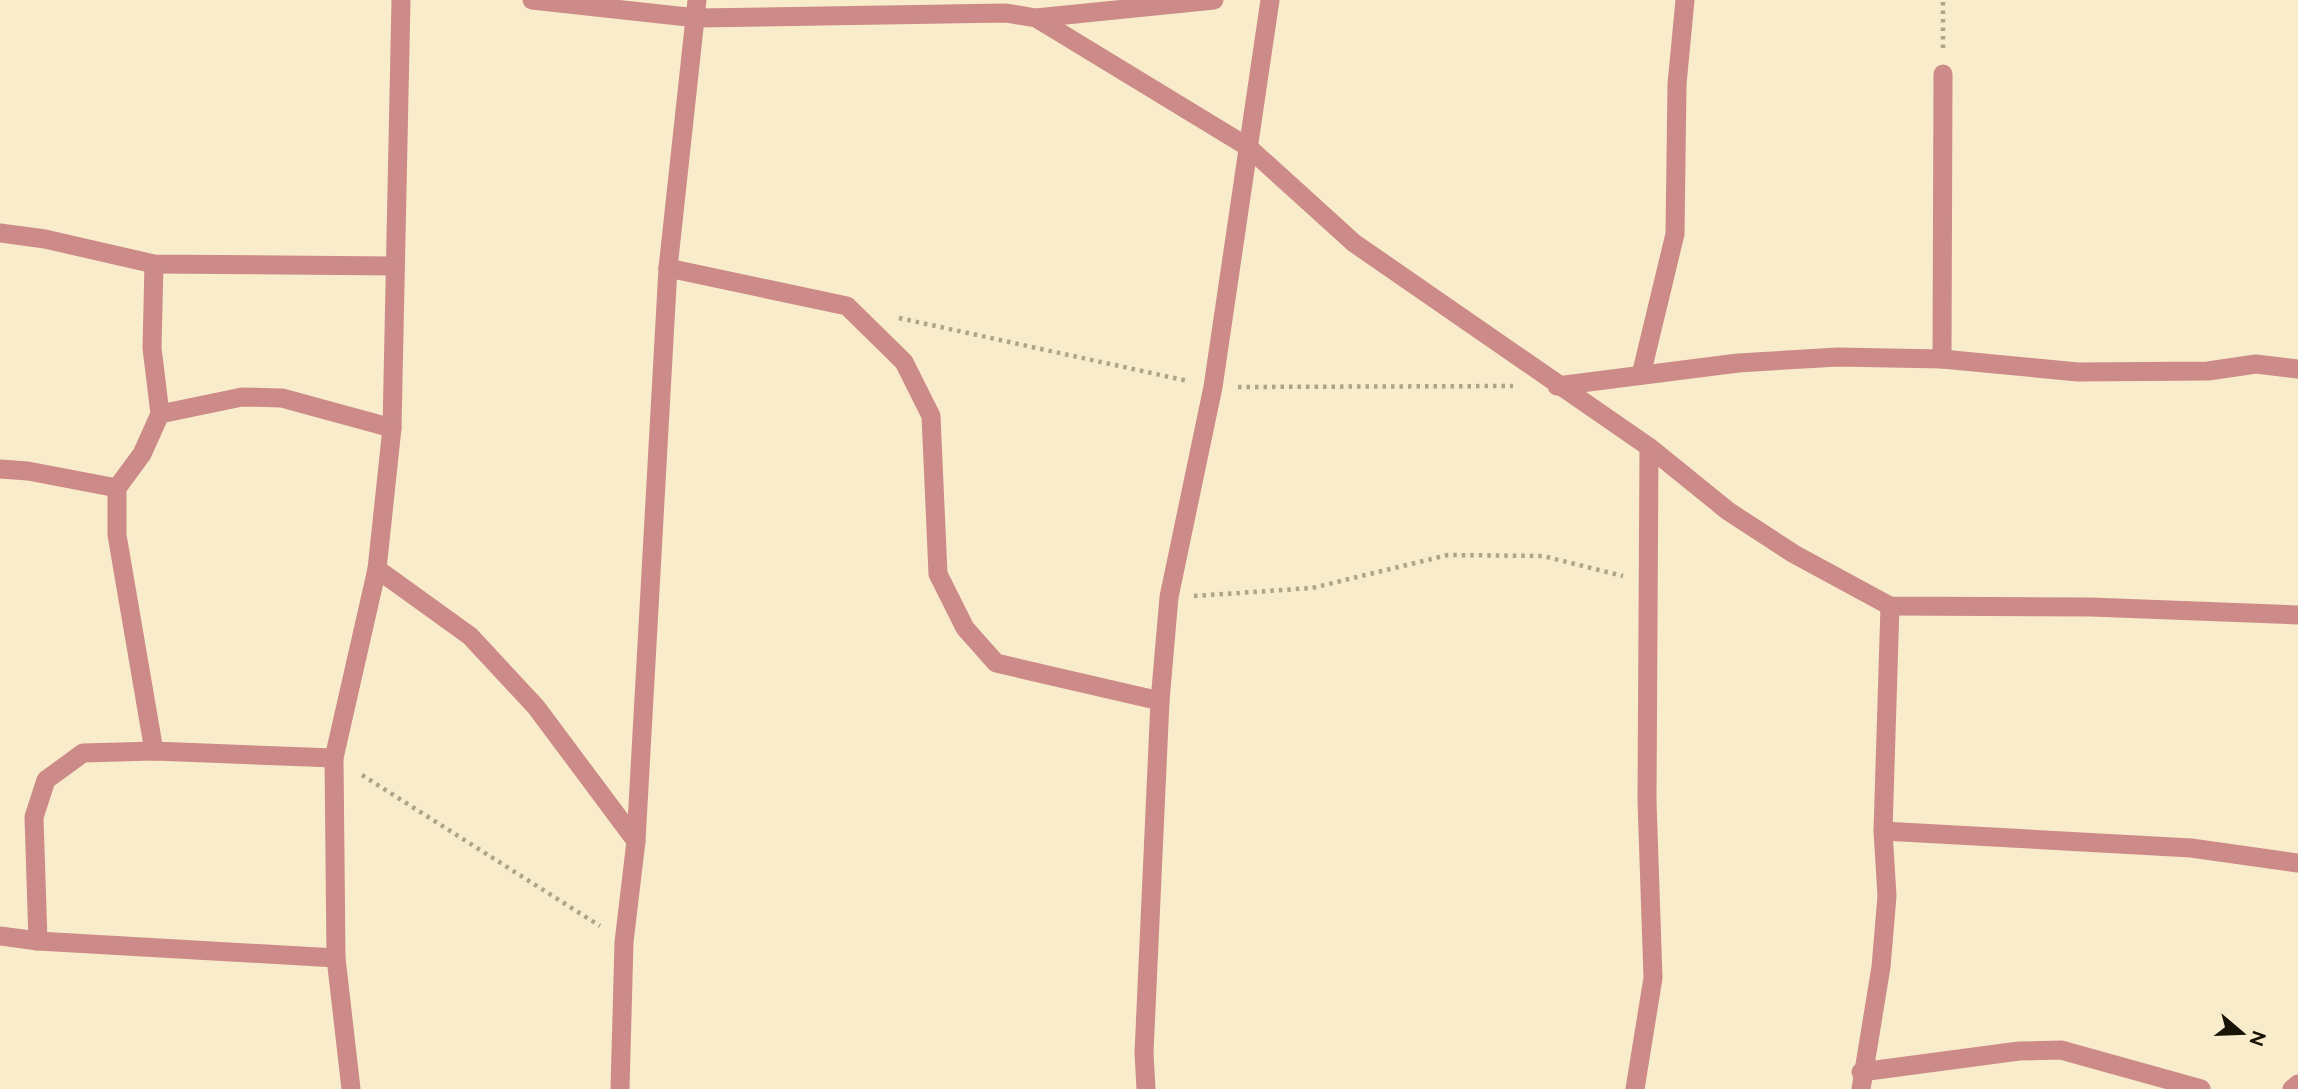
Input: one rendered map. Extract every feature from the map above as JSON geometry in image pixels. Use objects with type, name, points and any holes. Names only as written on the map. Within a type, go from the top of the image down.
[{"type":"street","points":[[351,1089],[336,958],[334,758],[377,569],[392,428],[401,0]]},
{"type":"street","points":[[532,0],[697,9],[999,7],[1036,18],[1248,148],[1354,243],[1557,386],[1649,447],[1739,518],[1794,554],[1890,606],[2077,606],[2298,615]]},
{"type":"street","points":[[1036,18],[1214,0]]},
{"type":"street","points":[[1146,1089],[1144,1053],[1160,702],[1169,597],[1213,387],[1270,0]]},
{"type":"street","points":[[1641,375],[1675,234],[1677,84],[1685,0]]},
{"type":"street","points":[[620,1089],[624,942],[636,841],[668,268],[697,9]]},
{"type":"street","points":[[1942,359],[1943,74]]},
{"type":"street","points":[[0,233],[45,239],[155,264],[394,266]]},
{"type":"street","points":[[154,751],[117,535],[117,488],[142,454],[160,414],[152,348],[155,264]]},
{"type":"street","points":[[668,268],[847,306],[904,362],[931,416],[938,574],[965,628],[996,663],[1160,702]]},
{"type":"street","points":[[1557,386],[1738,363],[1838,357],[1942,359],[2078,372],[2208,371],[2256,364],[2298,369]]},
{"type":"street","points":[[160,414],[242,397],[282,398],[392,428]]},
{"type":"street","points":[[1635,1089],[1653,978],[1646,582],[1649,447]]},
{"type":"street","points":[[0,469],[28,471],[117,488]]},
{"type":"street","points":[[377,569],[470,636],[536,707],[636,841]]},
{"type":"street","points":[[1890,606],[1883,831],[1887,896],[1881,967],[1861,1081],[2019,1051],[2061,1050],[2201,1089]]},
{"type":"street","points":[[38,942],[34,817],[46,780],[83,753],[154,751],[334,758]]},
{"type":"street","points":[[1883,831],[2191,848],[2298,863]]},
{"type":"street","points":[[0,936],[38,942],[336,958]]},
{"type":"street","points":[[2292,1089],[2298,1084]]},
{"type":"path","points":[[1943,0],[1943,74]]},
{"type":"path","points":[[1169,597],[1312,589],[1448,555],[1543,556],[1646,582]]},
{"type":"path","points":[[334,758],[624,942]]}]
